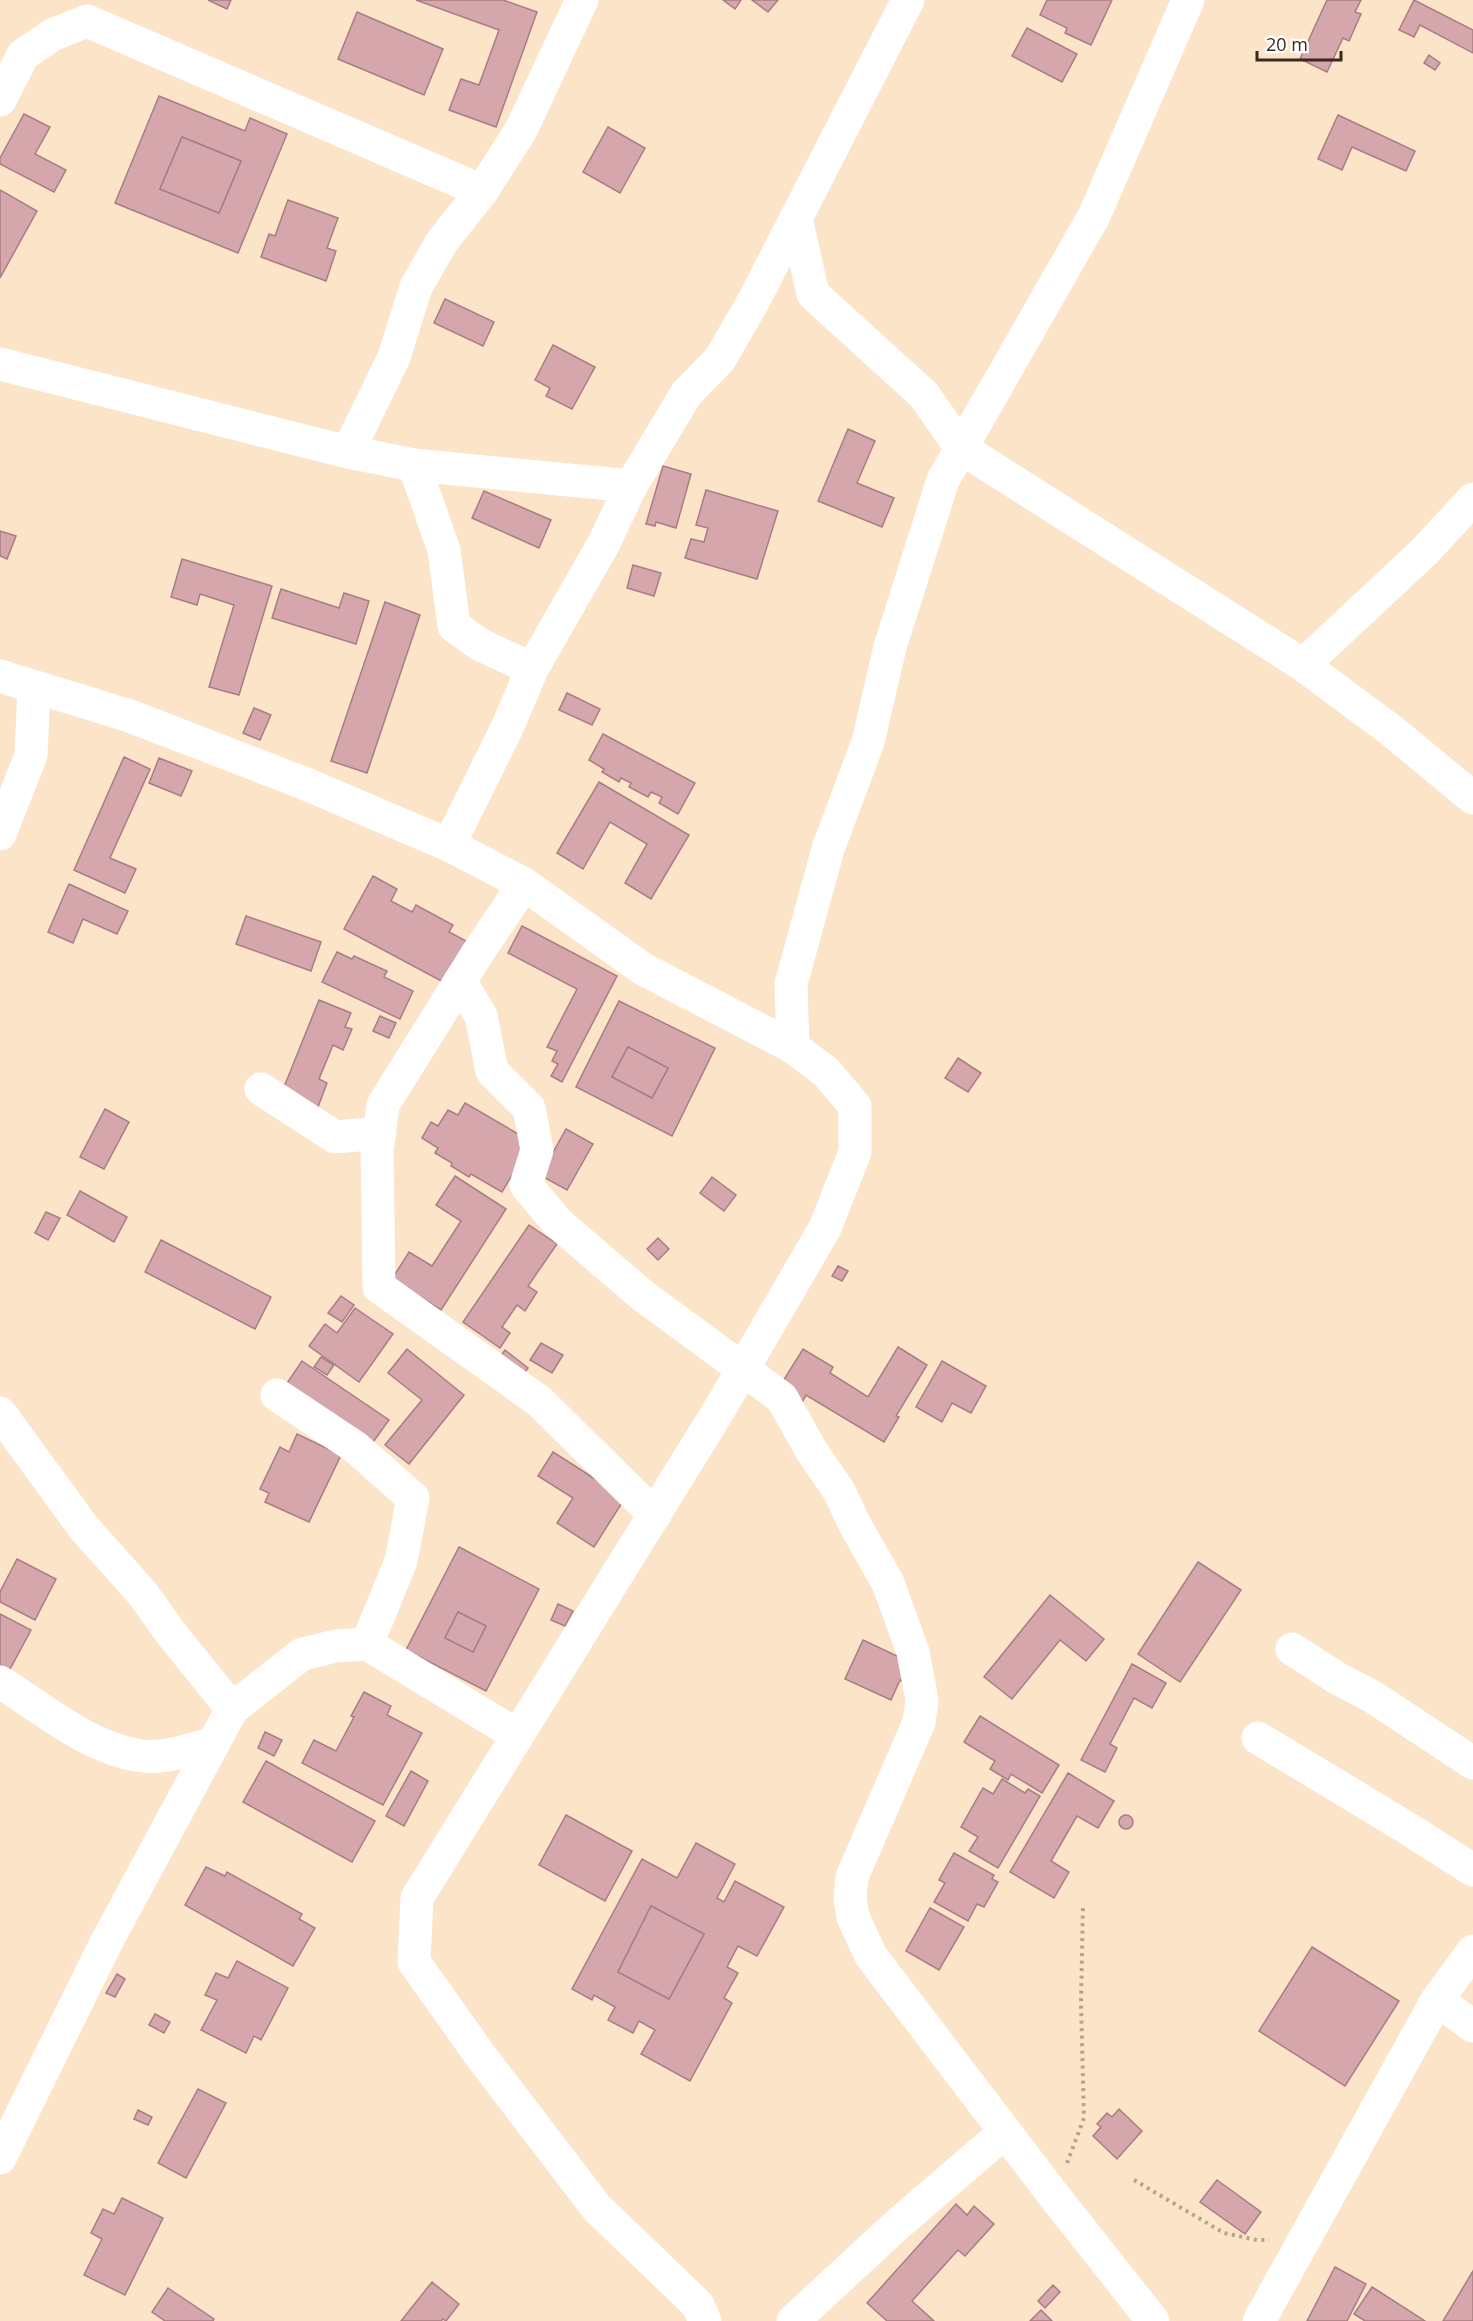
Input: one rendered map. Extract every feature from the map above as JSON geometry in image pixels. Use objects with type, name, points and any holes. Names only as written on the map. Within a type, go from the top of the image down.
[{"type":"street","points":[[348,452],[394,357],[416,287],[441,243],[482,191],[521,130],[582,0]]},
{"type":"street","points":[[449,845],[507,728],[531,669],[604,543],[631,486],[686,394],[720,359],[754,300],[908,0]]},
{"type":"street","points":[[793,1047],[791,984],[828,849],[868,741],[890,647],[943,480],[1094,216],[1188,0]]},
{"type":"street","points":[[0,99],[22,55],[52,36],[87,21],[482,191]]},
{"type":"street","points":[[795,218],[813,294],[924,395],[961,448],[1304,665],[1392,730],[1473,798]]},
{"type":"street","points":[[0,364],[348,452],[414,465],[631,486]]},
{"type":"street","points":[[414,465],[444,550],[454,626],[479,644],[531,669]]},
{"type":"street","points":[[1304,665],[1424,552],[1473,499]]},
{"type":"street","points":[[0,676],[130,716],[306,784],[449,845],[524,884],[643,969],[793,1047],[826,1071],[855,1106],[855,1152],[825,1228],[719,1410],[417,1898],[414,1962],[480,2055],[597,2208],[697,2316]]},
{"type":"street","points":[[0,834],[31,755],[34,687]]},
{"type":"street","points":[[524,884],[460,981],[383,1106],[377,1150],[379,1287],[539,1401],[655,1515]]},
{"type":"street","points":[[460,981],[482,1016],[492,1071],[529,1108],[537,1150],[526,1185],[558,1222],[642,1295],[782,1398],[811,1450],[839,1491],[854,1523],[888,1583],[913,1652],[922,1700],[919,1722],[852,1876],[850,1899],[853,1917],[871,1956],[1054,2197],[1153,2321]]},
{"type":"street","points":[[261,1089],[335,1137],[380,1133]]},
{"type":"street","points":[[277,1395],[355,1447],[412,1498],[401,1561],[367,1644]]},
{"type":"street","points":[[0,1413],[84,1528],[143,1594],[232,1709]]},
{"type":"street","points":[[0,2158],[105,1943],[232,1709],[302,1654],[336,1646],[367,1644],[517,1735]]},
{"type":"street","points":[[1292,1649],[1337,1678],[1373,1697],[1473,1763]]},
{"type":"street","points":[[0,1682],[94,1742],[142,1756],[176,1753],[214,1743]]},
{"type":"street","points":[[1258,1738],[1473,1870]]},
{"type":"street","points":[[1259,2321],[1437,2000],[1473,1951]]},
{"type":"street","points":[[1437,2000],[1473,2026]]},
{"type":"street","points":[[793,2321],[899,2223],[1005,2132]]},
{"type":"path","points":[[1054,2197],[1084,2118],[1081,2004],[1083,1905]]},
{"type":"path","points":[[1134,2180],[1224,2233],[1257,2240],[1303,2240]]},
{"type":"building","points":[[208,0],[231,0],[227,9]]},
{"type":"building","points":[[416,0],[503,0],[537,12],[496,127],[449,110],[461,79],[479,85],[499,30]]},
{"type":"building","points":[[723,0],[741,0],[735,9]]},
{"type":"building","points":[[752,0],[778,0],[768,12]]},
{"type":"building","points":[[1047,0],[1112,0],[1091,45],[1065,33],[1067,28],[1040,15]]},
{"type":"building","points":[[1327,0],[1361,0],[1355,12],[1361,14],[1349,41],[1343,38],[1327,72],[1300,59]]},
{"type":"building","points":[[1414,0],[1473,30],[1473,53],[1420,25],[1414,37],[1399,30]]},
{"type":"building","points":[[357,12],[443,49],[424,95],[338,59]]},
{"type":"building","points":[[1027,28],[1077,54],[1062,82],[1012,56]]},
{"type":"building","points":[[1429,55],[1440,63],[1435,70],[1424,63]]},
{"type":"building","points":[[159,96],[245,131],[250,118],[287,134],[238,253],[115,203]],"holes":[[[182,137],[241,161],[219,213],[160,189]]]},
{"type":"building","points":[[24,114],[50,127],[35,154],[66,170],[54,192],[0,164],[0,158]]},
{"type":"building","points":[[1338,115],[1415,151],[1406,171],[1352,147],[1342,170],[1318,159]]},
{"type":"building","points":[[608,127],[645,148],[620,193],[583,172]]},
{"type":"building","points":[[182,137],[241,161],[219,213],[160,189]]},
{"type":"building","points":[[0,190],[37,211],[0,278]]},
{"type":"building","points":[[288,200],[338,218],[327,248],[336,251],[326,281],[261,257],[269,234],[275,236]]},
{"type":"building","points":[[445,299],[494,322],[483,346],[434,323]]},
{"type":"building","points":[[553,345],[595,367],[572,409],[546,396],[550,388],[535,380]]},
{"type":"building","points":[[848,429],[875,441],[857,483],[894,498],[882,527],[818,501]]},
{"type":"building","points":[[663,466],[691,474],[676,528],[656,522],[655,526],[646,524]]},
{"type":"building","points":[[706,490],[778,511],[757,579],[685,558],[691,539],[704,542],[708,528],[696,525]]},
{"type":"building","points":[[484,491],[551,520],[539,548],[472,518]]},
{"type":"building","points":[[0,531],[16,536],[7,559],[0,556]]},
{"type":"building","points":[[182,559],[272,586],[239,695],[209,687],[234,605],[200,594],[197,605],[171,597]]},
{"type":"building","points":[[633,565],[661,573],[654,596],[627,588]]},
{"type":"building","points":[[281,589],[339,608],[344,593],[369,601],[356,644],[272,618]]},
{"type":"building","points":[[385,602],[420,615],[367,773],[331,761]]},
{"type":"building","points":[[567,693],[600,709],[592,725],[559,710]]},
{"type":"building","points":[[254,708],[271,715],[260,740],[243,733]]},
{"type":"building","points":[[603,734],[695,783],[678,814],[659,803],[662,797],[651,792],[648,797],[629,787],[631,783],[621,778],[619,782],[602,772],[604,769],[589,760]]},
{"type":"building","points":[[124,757],[150,769],[110,858],[136,869],[125,893],[74,870]]},
{"type":"building","points":[[159,758],[192,771],[181,796],[149,783]]},
{"type":"building","points":[[599,782],[689,835],[651,899],[625,883],[647,844],[610,822],[583,869],[557,853]]},
{"type":"building","points":[[373,876],[397,889],[391,901],[412,912],[416,905],[453,925],[449,932],[468,942],[445,983],[344,929]]},
{"type":"building","points":[[69,884],[128,911],[117,934],[83,919],[73,943],[48,932]]},
{"type":"building","points":[[246,916],[321,942],[311,971],[236,944]]},
{"type":"building","points":[[522,926],[617,976],[562,1082],[551,1076],[558,1064],[552,1061],[557,1051],[547,1047],[577,989],[508,953]]},
{"type":"building","points":[[337,952],[352,959],[354,956],[387,971],[384,977],[413,991],[400,1019],[322,982]]},
{"type":"building","points":[[319,1000],[351,1013],[345,1027],[352,1029],[343,1050],[333,1045],[319,1079],[327,1083],[318,1107],[282,1092]]},
{"type":"building","points":[[619,1001],[715,1048],[672,1136],[576,1087]],"holes":[[[628,1047],[668,1068],[652,1098],[612,1077]]]},
{"type":"building","points":[[380,1016],[396,1023],[389,1038],[373,1031]]},
{"type":"building","points":[[628,1047],[668,1068],[652,1098],[612,1077]]},
{"type":"building","points":[[958,1058],[981,1073],[968,1092],[945,1078]]},
{"type":"building","points":[[465,1103],[532,1142],[502,1192],[471,1174],[469,1177],[451,1166],[452,1163],[435,1153],[438,1148],[422,1138],[431,1122],[438,1126],[448,1110],[458,1115]]},
{"type":"building","points":[[105,1109],[129,1122],[104,1169],[80,1157]]},
{"type":"building","points":[[566,1129],[593,1144],[567,1190],[536,1173],[546,1165]]},
{"type":"building","points":[[455,1176],[506,1209],[441,1310],[392,1279],[409,1252],[432,1266],[461,1221],[436,1205]]},
{"type":"building","points":[[712,1177],[736,1195],[724,1211],[700,1193]]},
{"type":"building","points":[[80,1191],[127,1217],[114,1242],[67,1215]]},
{"type":"building","points":[[46,1212],[60,1218],[48,1240],[35,1233]]},
{"type":"building","points":[[529,1225],[557,1244],[528,1286],[537,1292],[525,1311],[517,1305],[502,1327],[510,1333],[500,1348],[463,1322]]},
{"type":"building","points":[[658,1238],[669,1249],[658,1260],[647,1249]]},
{"type":"building","points":[[161,1240],[271,1297],[255,1329],[145,1272]]},
{"type":"building","points":[[838,1266],[848,1271],[842,1281],[832,1276]]},
{"type":"building","points":[[341,1296],[354,1305],[342,1322],[328,1313]]},
{"type":"building","points":[[355,1308],[393,1334],[359,1382],[309,1346],[325,1324],[337,1333]]},
{"type":"building","points":[[541,1343],[563,1355],[552,1373],[530,1360]]},
{"type":"building","points":[[898,1347],[927,1365],[896,1416],[899,1417],[884,1442],[806,1395],[803,1401],[786,1390],[783,1381],[803,1349],[833,1367],[830,1373],[868,1397]]},
{"type":"building","points":[[407,1349],[464,1395],[409,1464],[385,1445],[422,1400],[388,1373]]},
{"type":"building","points":[[505,1350],[528,1368],[520,1379],[497,1361]]},
{"type":"building","points":[[321,1357],[334,1365],[327,1375],[314,1367]]},
{"type":"building","points":[[302,1361],[389,1420],[371,1445],[285,1386]]},
{"type":"building","points":[[942,1361],[986,1386],[971,1413],[952,1403],[942,1422],[916,1407]]},
{"type":"building","points":[[297,1434],[341,1455],[309,1522],[265,1502],[269,1493],[260,1489],[280,1447],[289,1452]]},
{"type":"building","points":[[553,1452],[625,1498],[594,1547],[557,1523],[573,1498],[538,1476]]},
{"type":"building","points":[[459,1547],[539,1589],[486,1691],[406,1650]],"holes":[[[458,1612],[486,1626],[473,1652],[445,1638]]]},
{"type":"building","points":[[17,1559],[56,1579],[35,1620],[0,1602],[0,1592]]},
{"type":"building","points":[[1198,1562],[1241,1590],[1180,1682],[1138,1654]]},
{"type":"building","points":[[1050,1595],[1104,1639],[1086,1661],[1060,1640],[1012,1699],[984,1677]]},
{"type":"building","points":[[558,1604],[573,1611],[565,1626],[551,1620]]},
{"type":"building","points":[[458,1612],[486,1626],[473,1652],[445,1638]]},
{"type":"building","points":[[0,1614],[31,1630],[9,1671],[0,1667]]},
{"type":"building","points":[[863,1640],[914,1664],[905,1683],[900,1680],[891,1700],[845,1679]]},
{"type":"building","points":[[1132,1664],[1166,1683],[1152,1708],[1134,1698],[1110,1744],[1117,1748],[1105,1772],[1081,1760]]},
{"type":"building","points":[[364,1692],[391,1706],[387,1715],[422,1733],[383,1805],[302,1763],[314,1740],[336,1751]]},
{"type":"building","points":[[980,1716],[1059,1765],[1042,1793],[1011,1774],[1008,1780],[990,1769],[995,1761],[964,1742]]},
{"type":"building","points":[[265,1732],[282,1740],[274,1756],[258,1748]]},
{"type":"building","points":[[266,1761],[375,1821],[352,1862],[243,1802]]},
{"type":"building","points":[[411,1771],[428,1781],[404,1826],[386,1816]]},
{"type":"building","points":[[1068,1773],[1114,1801],[1098,1828],[1077,1816],[1051,1861],[1069,1872],[1054,1898],[1010,1872]]},
{"type":"building","points":[[1002,1779],[1025,1793],[1028,1789],[1040,1796],[998,1868],[969,1851],[978,1837],[961,1827],[983,1788],[993,1794]]},
{"type":"building","points":[[566,1815],[632,1851],[605,1901],[539,1865]]},
{"type":"building","points":[[1126,1815],[1131,1817],[1133,1822],[1131,1827],[1126,1829],[1121,1827],[1119,1822],[1121,1817]]},
{"type":"building","points":[[696,1843],[735,1864],[717,1898],[724,1902],[735,1881],[784,1907],[757,1956],[738,1946],[727,1967],[738,1973],[724,1998],[732,2003],[690,2081],[641,2054],[655,2030],[639,2021],[633,2033],[608,2020],[615,2007],[594,1995],[592,2000],[572,1989],[642,1859],[677,1878]],"holes":[[[651,1906],[704,1934],[669,1999],[618,1972]]]},
{"type":"building","points":[[954,1853],[994,1875],[992,1879],[998,1882],[984,1907],[977,1904],[968,1921],[934,1902],[945,1883],[939,1880]]},
{"type":"building","points":[[206,1867],[225,1876],[227,1872],[302,1914],[299,1919],[315,1928],[293,1966],[185,1905]]},
{"type":"building","points":[[651,1906],[704,1934],[669,1999],[618,1972]]},
{"type":"building","points":[[930,1908],[964,1927],[939,1970],[906,1951]]},
{"type":"building","points":[[1312,1947],[1399,2001],[1345,2086],[1259,2031]]},
{"type":"building","points":[[237,1961],[288,1988],[261,2040],[254,2036],[246,2053],[201,2030],[217,2000],[205,1995],[216,1973],[228,1978]]},
{"type":"building","points":[[117,1974],[125,1979],[115,1997],[106,1993]]},
{"type":"building","points":[[155,2014],[170,2022],[164,2033],[149,2025]]},
{"type":"building","points":[[198,2089],[226,2103],[186,2178],[158,2163]]},
{"type":"building","points":[[1119,2109],[1142,2131],[1117,2159],[1093,2136],[1101,2127],[1097,2124],[1107,2113],[1112,2117]]},
{"type":"building","points":[[138,2110],[152,2117],[148,2125],[134,2119]]},
{"type":"building","points":[[1217,2180],[1261,2212],[1245,2234],[1200,2202]]},
{"type":"building","points":[[122,2198],[163,2218],[125,2295],[84,2275],[102,2239],[91,2233],[103,2209],[114,2214]]},
{"type":"building","points":[[956,2204],[967,2215],[974,2206],[994,2224],[965,2256],[958,2250],[912,2301],[934,2321],[887,2321],[867,2303]]},
{"type":"building","points":[[1335,2267],[1366,2284],[1347,2321],[1307,2321]]},
{"type":"building","points":[[1473,2271],[1473,2321],[1443,2321]]},
{"type":"building","points":[[432,2282],[459,2304],[446,2321],[443,2319],[441,2321],[401,2321]]},
{"type":"building","points":[[1053,2285],[1060,2292],[1045,2308],[1038,2301]]},
{"type":"building","points":[[1372,2287],[1425,2321],[1365,2321],[1354,2314]]},
{"type":"building","points":[[168,2288],[214,2319],[213,2321],[165,2321],[152,2312]]},
{"type":"building","points":[[1041,2310],[1052,2321],[1030,2321]]}]
